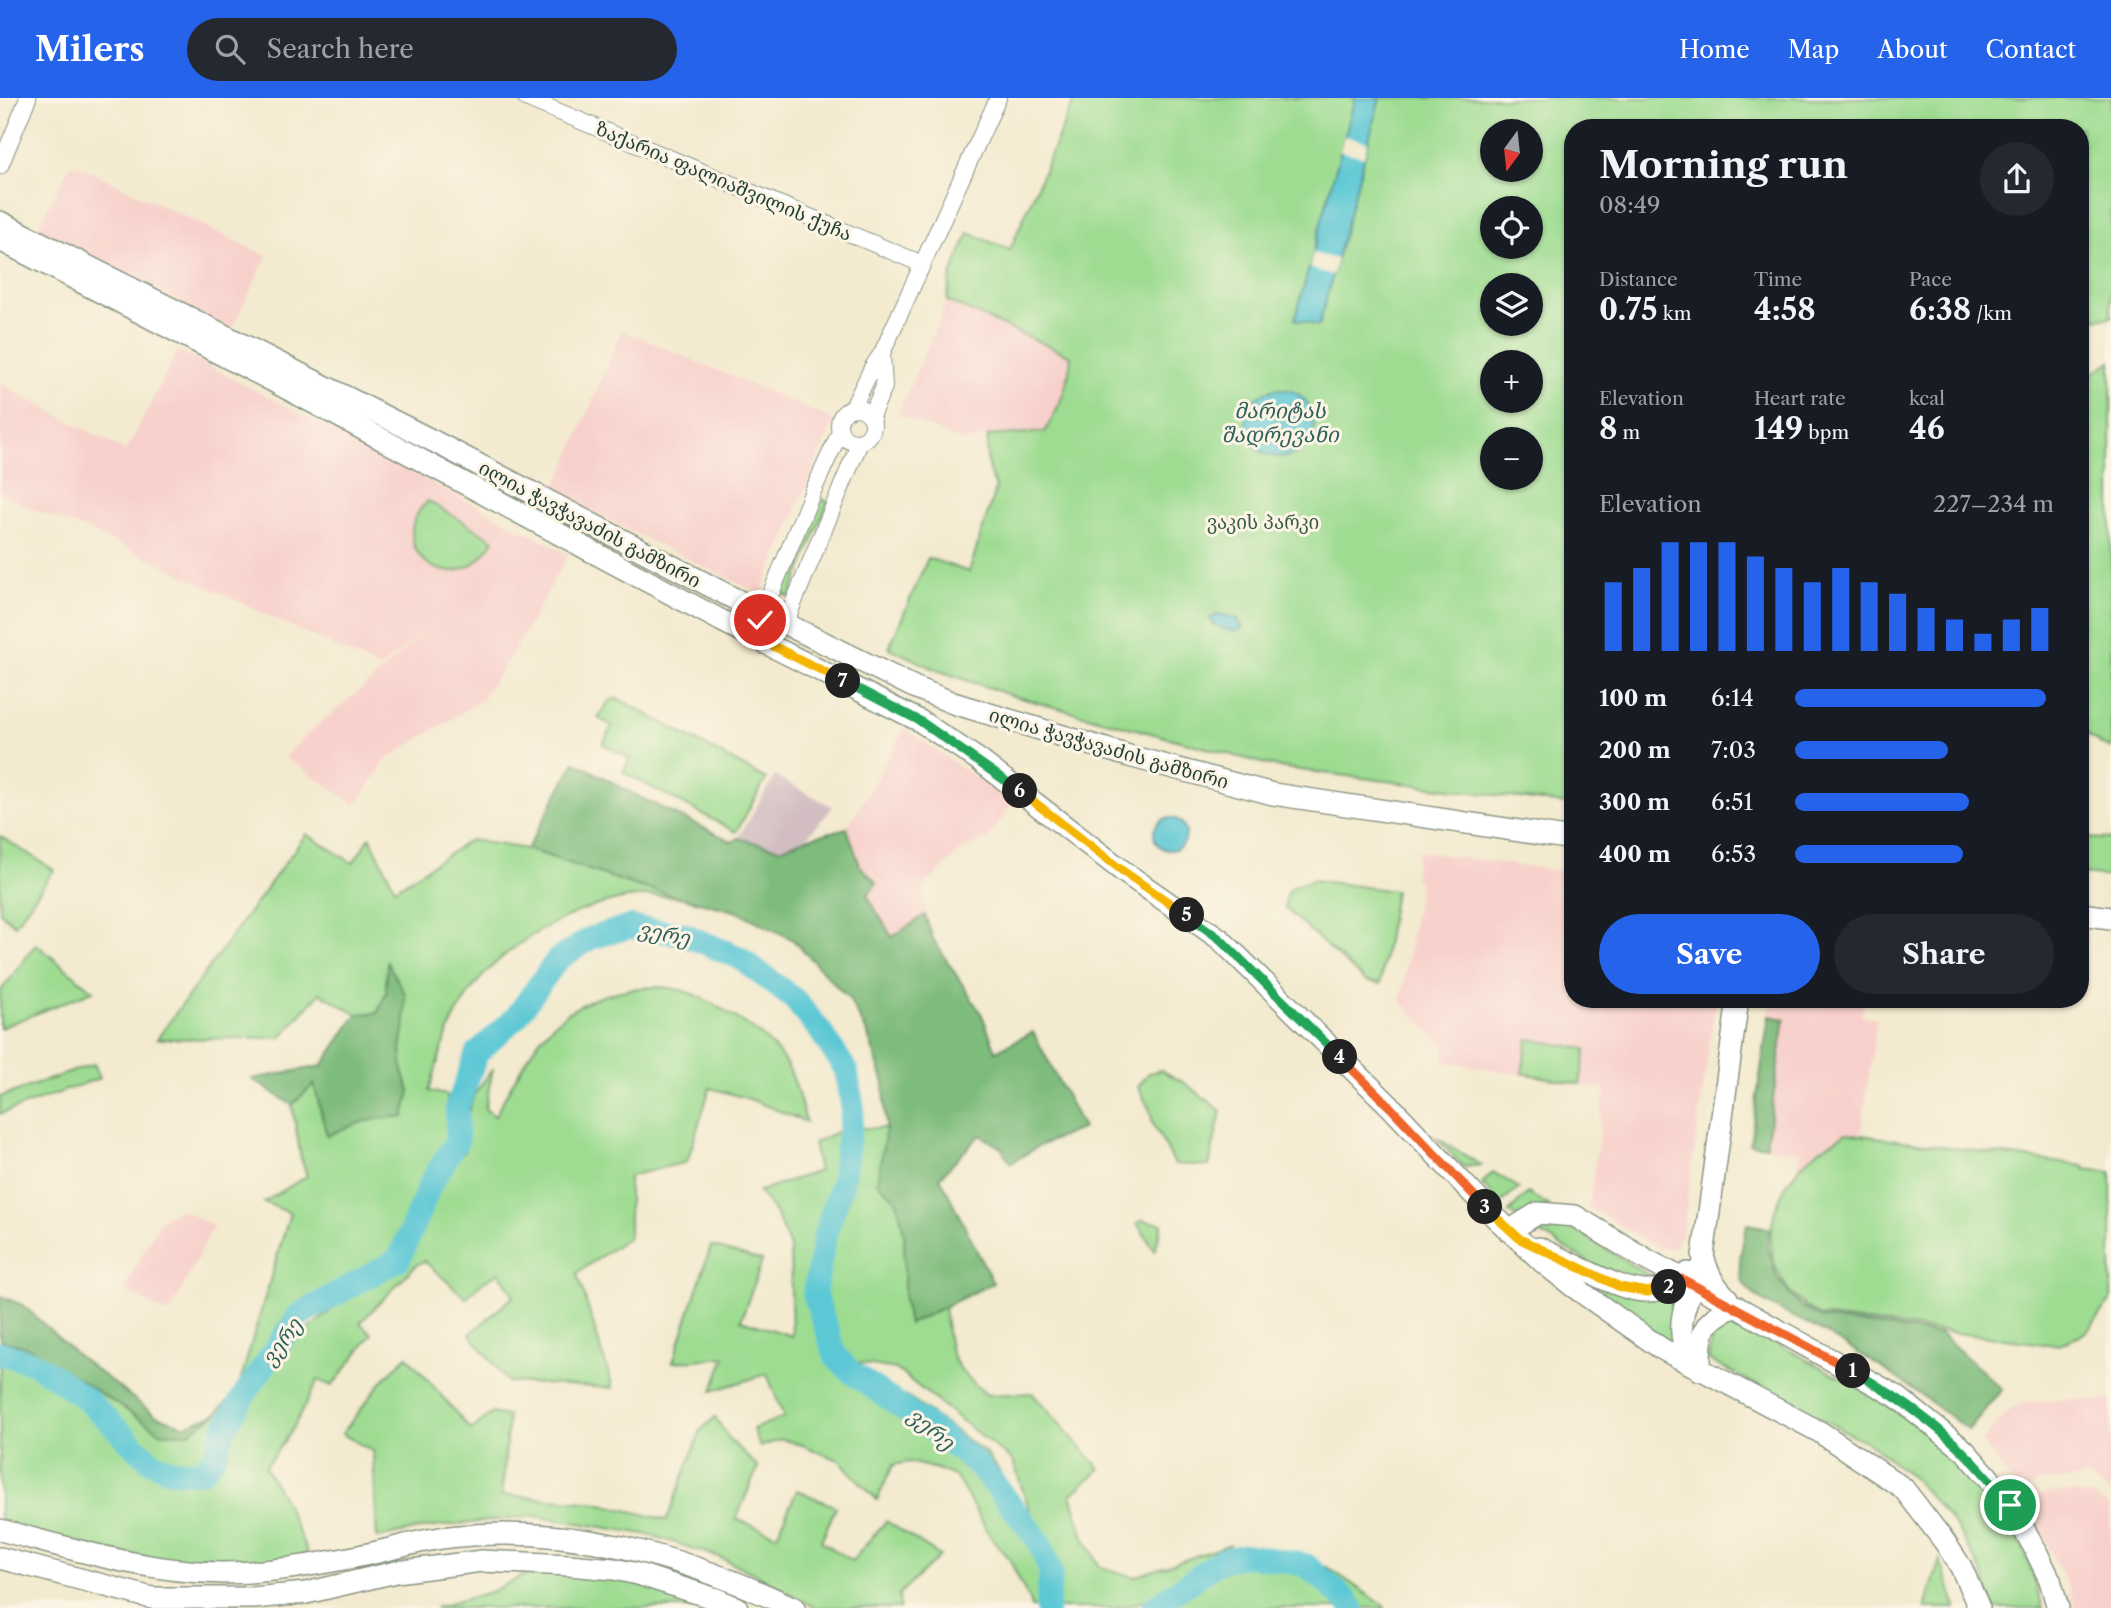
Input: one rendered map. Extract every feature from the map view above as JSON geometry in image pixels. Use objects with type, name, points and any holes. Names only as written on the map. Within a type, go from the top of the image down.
[{"type":"main road","name":"ილია ჭავჭავაძის გამზირი","points":[[0,222],[358,402],[789,626],[953,703],[1158,764],[1273,793],[1564,838]]},
{"type":"main road","name":"ილია ჭავჭავაძის გამზირი","points":[[0,240],[920,721],[1020,791],[1124,872],[1220,939],[1391,1108],[1463,1185],[1545,1264],[1623,1324],[1662,1349],[1820,1432],[1903,1488],[1961,1567],[1979,1608]]},
{"type":"main road","points":[[2089,915],[2111,918]]},
{"type":"main road","points":[[1736,1307],[1707,1274],[1703,1256],[1737,1008]]},
{"type":"main road","points":[[1688,1282],[1659,1290],[1636,1292],[1620,1287],[1514,1235],[1538,1213],[1575,1216],[1647,1260],[1736,1307],[1896,1396],[1964,1450],[2010,1505],[2050,1580],[2058,1608]]},
{"type":"main road","points":[[1647,1260],[1679,1267],[1695,1262],[1703,1256]]},
{"type":"main road","points":[[1700,1370],[1684,1345],[1682,1332],[1688,1282],[1703,1256]]},
{"type":"main road","points":[[1700,1370],[1700,1343],[1706,1326],[1718,1313],[1736,1307]]},
{"type":"main road","points":[[0,1530],[113,1560],[168,1569],[223,1573],[295,1568],[441,1538],[553,1536],[653,1553],[701,1568],[794,1608]]},
{"type":"main road","points":[[0,1559],[152,1598],[253,1598],[306,1593],[396,1572],[482,1561],[549,1564],[614,1569],[638,1574],[737,1608]]},
{"type":"main road","points":[[1961,1567],[1966,1608]]},
{"type":"street","points":[[0,166],[28,98]]},
{"type":"street","name":"ზაქარია ფალიაშვილის ქუჩა","points":[[526,98],[922,264]]},
{"type":"street","points":[[852,409],[882,353],[998,98]]},
{"type":"street","points":[[789,626],[789,614],[860,442],[872,432],[871,416],[884,387],[882,353]]},
{"type":"street","points":[[765,642],[758,626],[762,612],[841,432],[842,415],[852,409],[863,409],[871,416]]},
{"type":"street","points":[[841,432],[848,440],[860,442]]},
{"type":"shaded area","points":[[70,165],[79,166],[267,256],[231,331],[37,229]]},
{"type":"shaded area","points":[[947,301],[1071,356],[1070,374],[1063,398],[1044,432],[988,436],[962,442],[898,414]]},
{"type":"shaded area","points":[[622,330],[834,420],[762,592],[754,591],[550,492],[563,472]]},
{"type":"shaded area","points":[[178,350],[569,554],[516,648],[480,701],[387,759],[356,805],[285,757],[308,733],[369,683],[438,620],[380,668],[0,492],[0,384],[126,451]]},
{"type":"shaded area","points":[[905,729],[1012,803],[989,838],[963,849],[927,883],[923,899],[925,915],[892,938],[866,894],[877,883],[860,866],[847,828]]},
{"type":"shaded area","points":[[775,776],[833,807],[805,839],[780,849],[738,838]]},
{"type":"shaded area","points":[[1417,851],[1564,872],[1564,1008],[1715,1008],[1683,1230],[1674,1248],[1660,1249],[1589,1208],[1605,1089],[1443,1061],[1445,1049],[1401,1001],[1420,880],[1414,879]]},
{"type":"shaded area","points":[[1770,1008],[1863,1008],[1862,1016],[1877,1019],[1861,1133],[1846,1133],[1817,1150],[1797,1170],[1800,1152],[1766,1146],[1785,1019],[1769,1016]]},
{"type":"shaded area","points":[[181,1209],[213,1226],[169,1315],[124,1289],[161,1219]]},
{"type":"shaded area","points":[[2071,1399],[2111,1401],[2111,1493],[2089,1478],[2039,1481],[2021,1494],[1982,1441],[2009,1410],[2022,1403]]},
{"type":"shaded area","points":[[2052,1492],[2091,1496],[2111,1506],[2111,1608],[2074,1608],[2072,1595],[2025,1500]]},
{"type":"green space","name":"ვაკის პარკი","points":[[1075,98],[2111,98],[2111,317],[2089,319],[2089,119],[1564,119],[1564,804],[1277,767],[1013,696],[937,670],[889,648],[928,558],[969,572],[996,487],[988,463],[988,436],[1044,432],[1059,405],[1070,367],[1071,356],[947,301],[951,275],[969,233],[1010,250]]},
{"type":"green space","points":[[2111,361],[2111,749],[2089,735],[2089,376]]},
{"type":"green space","points":[[817,497],[828,502],[790,597],[777,591]]},
{"type":"green space","points":[[428,501],[494,540],[477,560],[459,570],[442,570],[427,563],[417,551],[412,535],[415,518]]},
{"type":"green space","points":[[617,698],[766,779],[736,832],[623,772],[630,759],[603,744],[612,726],[598,718],[609,701]]},
{"type":"green space","points":[[575,762],[643,799],[733,842],[738,838],[780,849],[847,828],[860,866],[877,883],[867,895],[892,937],[925,915],[933,939],[982,1015],[996,1051],[1033,1032],[1083,1128],[1039,1146],[1011,1163],[1001,1148],[980,1135],[940,1177],[993,1283],[909,1324],[904,1299],[904,1233],[897,1201],[877,1182],[886,1128],[884,1083],[867,1032],[849,999],[792,939],[738,912],[640,887],[527,849]]},
{"type":"green space","points":[[306,834],[353,863],[370,837],[395,889],[470,840],[527,849],[640,887],[681,897],[648,896],[617,900],[565,918],[516,946],[476,984],[451,1027],[429,1091],[447,1095],[447,1139],[423,1180],[401,1238],[391,1256],[294,1311],[238,1387],[290,1213],[264,1202],[307,1176],[301,1158],[292,1105],[314,1083],[327,1136],[354,1123],[385,1117],[410,1091],[403,1072],[401,1049],[405,1023],[405,994],[387,964],[386,993],[377,1013],[357,1014],[320,993],[280,1038],[157,1039]]},
{"type":"green space","points":[[0,836],[54,870],[15,925],[0,912]]},
{"type":"green space","points":[[2089,838],[2111,839],[2111,877],[2089,875]]},
{"type":"green space","points":[[1313,880],[1395,891],[1380,984],[1365,981],[1285,908],[1287,895],[1292,888]]},
{"type":"green space","points":[[36,944],[93,991],[0,1028],[0,992]]},
{"type":"green space","points":[[387,962],[405,994],[405,1023],[401,1049],[403,1072],[410,1091],[404,1117],[365,1122],[327,1136],[314,1084],[292,1105],[252,1079],[322,1066],[357,1014],[378,1013],[386,993]]},
{"type":"green space","points":[[654,987],[679,990],[711,1003],[750,1027],[772,1046],[785,1062],[795,1083],[806,1122],[750,1099],[710,1088],[687,1162],[629,1176],[629,1237],[577,1273],[613,1388],[508,1382],[470,1334],[514,1296],[499,1272],[480,1284],[466,1298],[424,1261],[415,1266],[360,1323],[372,1334],[332,1386],[318,1380],[291,1432],[265,1467],[282,1496],[307,1551],[294,1568],[224,1573],[0,1530],[0,1340],[30,1348],[162,1433],[188,1433],[216,1414],[238,1388],[246,1392],[250,1401],[278,1354],[350,1295],[387,1275],[407,1259],[444,1172],[464,1152],[467,1117],[474,1095],[493,1068],[485,1109],[495,1116],[519,1071],[540,1040],[574,1009],[621,991]]},
{"type":"green space","points":[[1769,1016],[1785,1019],[1766,1146],[1750,1144]]},
{"type":"green space","points":[[1528,1039],[1586,1049],[1580,1084],[1522,1073]]},
{"type":"green space","points":[[94,1064],[100,1078],[0,1114],[0,1097]]},
{"type":"green space","points":[[1161,1070],[1185,1083],[1221,1111],[1209,1166],[1175,1164],[1153,1124],[1150,1110],[1138,1087],[1149,1073]]},
{"type":"green space","points":[[860,1128],[886,1128],[904,1233],[904,1299],[909,1324],[944,1307],[953,1357],[974,1384],[987,1395],[1032,1393],[1100,1469],[1071,1495],[1084,1537],[1100,1567],[1134,1577],[1231,1544],[1146,1600],[1123,1608],[1053,1608],[1057,1569],[1050,1548],[1030,1511],[1013,1461],[896,1369],[854,1362],[831,1324],[825,1296],[825,1267],[852,1187]]},
{"type":"green space","points":[[839,1131],[833,1189],[818,1233],[807,1289],[830,1362],[856,1382],[876,1384],[906,1396],[984,1452],[998,1469],[1007,1487],[1016,1523],[1035,1553],[1043,1573],[1039,1608],[1031,1608],[1010,1560],[992,1539],[956,1477],[909,1462],[893,1465],[877,1500],[839,1460],[782,1439],[760,1447],[753,1429],[784,1417],[767,1374],[712,1391],[725,1357],[673,1362],[711,1246],[762,1261],[741,1320],[792,1336],[790,1247],[776,1214],[759,1191],[819,1171],[813,1143]]},
{"type":"green space","points":[[1846,1133],[2111,1172],[2111,1300],[2089,1329],[2078,1337],[2059,1344],[1821,1316],[1801,1303],[1786,1287],[1777,1269],[1771,1229],[1785,1188],[1798,1169],[1815,1153]]},
{"type":"green space","points":[[1434,1136],[1481,1165],[1464,1167]]},
{"type":"green space","points":[[1493,1172],[1519,1188],[1501,1203],[1482,1184]]},
{"type":"green space","points":[[1528,1193],[1549,1206],[1515,1217],[1509,1212]]},
{"type":"green space","points":[[1142,1220],[1162,1224],[1155,1251],[1137,1223]]},
{"type":"green space","points":[[1537,1222],[1565,1224],[1660,1282],[1617,1279],[1535,1230]]},
{"type":"green space","points":[[1747,1224],[1769,1228],[1768,1247],[1777,1278],[1799,1305],[1821,1318],[1941,1334],[2002,1389],[1968,1430],[1869,1359],[1762,1301],[1748,1289],[1741,1276],[1741,1253]]},
{"type":"green space","points":[[1544,1255],[1660,1297],[1678,1294],[1674,1346]]},
{"type":"green space","points":[[0,1296],[23,1305],[78,1356],[155,1415],[185,1426],[216,1414],[188,1433],[162,1433],[30,1348],[0,1340]]},
{"type":"green space","points":[[1731,1320],[1886,1405],[1924,1430],[1958,1459],[1988,1489],[2011,1523],[2025,1554],[2043,1608],[1994,1608],[1983,1574],[1955,1525],[1915,1480],[1872,1445],[1708,1360],[1713,1331]]},
{"type":"green space","points":[[407,1356],[471,1430],[492,1413],[508,1416],[502,1495],[597,1503],[667,1520],[701,1430],[715,1417],[730,1440],[758,1467],[736,1519],[777,1535],[797,1490],[836,1507],[821,1541],[852,1561],[886,1521],[940,1556],[899,1594],[900,1608],[816,1608],[719,1557],[651,1535],[534,1516],[425,1528],[377,1538],[373,1451],[342,1434],[383,1380]]},
{"type":"green space","points":[[1940,1560],[1956,1607],[1956,1608],[1925,1608]]},
{"type":"green space","points":[[1249,1564],[1307,1572],[1342,1608],[1170,1608],[1218,1574]]},
{"type":"green space","points":[[1326,1566],[1383,1605],[1385,1608],[1361,1608]]},
{"type":"green space","points":[[537,1569],[599,1572],[721,1608],[435,1608],[493,1591]]},
{"type":"water","points":[[1355,98],[1380,98],[1319,326],[1295,319]]},
{"type":"water","name":"მარიტას შადრევანი","points":[[1280,389],[1293,391],[1304,399],[1312,410],[1312,436],[1304,447],[1293,455],[1280,457],[1267,455],[1256,447],[1248,436],[1246,423],[1248,410],[1256,399],[1267,391]]},
{"type":"water","points":[[1218,614],[1239,619],[1238,622],[1243,627],[1235,632],[1215,626],[1210,619]]},
{"type":"water","points":[[1170,818],[1181,823],[1186,834],[1181,845],[1170,850],[1159,845],[1154,834],[1159,823]]},
{"type":"pier","points":[[1344,136],[1368,142],[1364,157],[1340,151]]},
{"type":"pier","points":[[1313,253],[1337,259],[1333,275],[1309,268]]},
{"type":"waterway","name":"ვერე","points":[[0,1353],[34,1363],[58,1379],[87,1400],[150,1461],[171,1471],[204,1470],[214,1457],[225,1428],[246,1392],[299,1315],[399,1259],[430,1185],[457,1140],[457,1107],[477,1053],[516,1017],[557,960],[591,938],[629,927],[683,934],[740,958],[794,999],[821,1032],[846,1070],[853,1109],[842,1183],[826,1232],[814,1293],[836,1357],[851,1372],[973,1461],[993,1482],[1040,1543],[1051,1573],[1047,1608]]},
{"type":"waterway","name":"ვერე","points":[[1153,1608],[1220,1561],[1246,1555],[1306,1565],[1352,1608]]},
{"type":"route","points":[[760,620],[759,631],[765,642],[920,721],[979,761],[1124,872],[1220,939],[1391,1108],[1514,1235],[1620,1287],[1636,1292],[1659,1290],[1682,1279],[1823,1354],[1896,1396],[1930,1421],[1964,1450],[2010,1505]]}]
